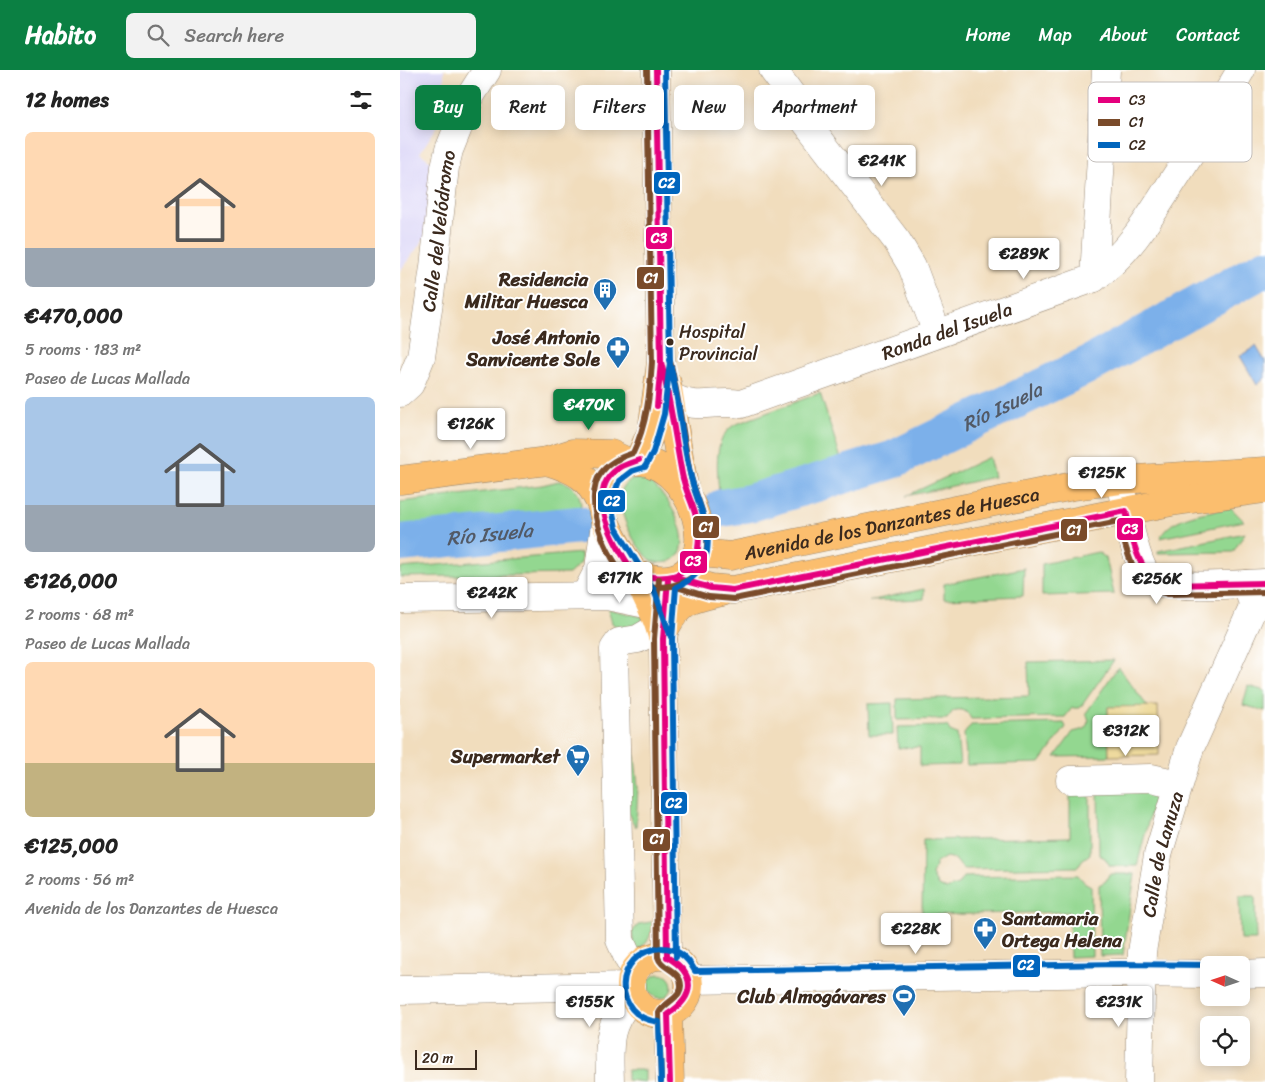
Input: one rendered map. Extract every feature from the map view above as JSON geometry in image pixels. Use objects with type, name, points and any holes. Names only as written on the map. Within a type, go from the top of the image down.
[{"type":"main road","points":[[604,517],[604,491],[610,476],[634,461],[652,430],[661,362],[656,70]]},
{"type":"main road","points":[[633,572],[651,578],[672,579],[691,568],[698,549],[698,524],[685,492],[670,396],[661,362]]},
{"type":"main road","points":[[400,480],[547,461],[572,453],[588,452],[611,454],[664,470],[685,492]]},
{"type":"main road","points":[[547,461],[571,468],[585,477],[596,492],[604,517],[660,624]]},
{"type":"main road","name":"Avenida de los Danzantes de Huesca","points":[[698,549],[711,554],[730,556],[1073,486],[1120,480],[1265,471]]},
{"type":"main road","name":"Avenida de los Danzantes de Huesca","points":[[672,579],[711,588],[734,590],[1126,511],[1265,488]]},
{"type":"main road","points":[[667,957],[660,624],[672,579]]},
{"type":"main road","points":[[660,624],[685,601],[734,590]]},
{"type":"main road","points":[[667,957],[682,966],[690,980],[687,997],[682,1004],[668,1014],[651,1013],[643,1009],[634,983],[651,958],[667,957]]},
{"type":"main road","points":[[668,1014],[670,1082]]},
{"type":"street","name":"Calle del Velódromo","points":[[400,394],[410,384],[421,357],[449,150],[471,95],[487,70]]},
{"type":"street","points":[[773,70],[796,100],[802,117],[897,241],[912,266],[937,333]]},
{"type":"street","name":"Ronda del Isuela","points":[[1234,82],[1241,70]]},
{"type":"street","points":[[1094,278],[1101,162]]},
{"type":"street","name":"Ronda del Isuela","points":[[670,396],[697,405],[707,406],[727,401],[741,404],[1094,278],[1114,264],[1138,236],[1186,162]]},
{"type":"street","points":[[1120,480],[1126,511],[1142,568],[1152,580],[1168,585],[1256,584]]},
{"type":"street","points":[[584,596],[599,569],[604,517]]},
{"type":"street","points":[[584,596],[604,589],[633,572]]},
{"type":"street","name":"Calle de Lanuza","points":[[1139,1082],[1142,952],[1151,892],[1178,784],[1204,713],[1251,612],[1256,584]]},
{"type":"street","points":[[400,599],[584,596],[630,599],[660,624],[643,637],[619,642],[614,649],[620,940],[629,960],[634,983],[609,1036],[610,1082]]},
{"type":"street","points":[[1070,780],[1151,778],[1178,784]]},
{"type":"street","points":[[690,980],[1120,973],[1200,974]]},
{"type":"street","points":[[1250,974],[1265,973]]},
{"type":"street","points":[[400,990],[634,983]]},
{"type":"shaded area","points":[[400,70],[444,70],[444,85],[415,85],[415,130],[435,130],[420,153],[437,166],[431,230],[400,271]]},
{"type":"green space","points":[[820,393],[842,462],[719,499],[717,469],[719,449],[726,432],[734,425]]},
{"type":"green space","points":[[989,457],[994,477],[906,496]]},
{"type":"green space","points":[[644,479],[662,494],[678,520],[682,534],[682,546],[678,556],[668,562],[655,562],[644,554],[635,542],[623,513],[621,499],[623,488],[630,481]]},
{"type":"green space","points":[[559,481],[575,489],[580,497],[581,507],[400,529],[400,502],[542,485]]},
{"type":"green space","points":[[1231,508],[1244,521],[1160,538],[1165,530],[1181,519],[1201,513]]},
{"type":"green space","points":[[1245,533],[1233,552],[1158,553],[1158,551]]},
{"type":"green space","points":[[1098,552],[1106,558],[1114,594],[1042,596],[1042,564]]},
{"type":"green space","points":[[581,553],[581,563],[569,574],[400,577],[400,568]]},
{"type":"green space","points":[[1024,568],[1023,596],[944,599],[944,584]]},
{"type":"green space","points":[[924,589],[924,599],[869,601]]},
{"type":"green space","points":[[608,609],[644,617],[639,626],[620,630],[612,623]]},
{"type":"green space","points":[[1114,660],[1080,708],[1072,708],[1065,717],[971,719],[964,710],[959,710],[953,711],[947,719],[897,720],[897,699],[1029,696],[1028,662]]},
{"type":"green space","points":[[1118,667],[1148,707],[1108,707],[1109,756],[1055,757],[1073,732],[1085,729],[1089,720],[1086,713]]},
{"type":"green space","points":[[1248,686],[1265,691],[1265,711],[1243,705]]},
{"type":"green space","points":[[892,703],[893,735],[869,735],[868,704]]},
{"type":"green space","points":[[1064,723],[1066,727],[1040,763],[967,765],[964,734],[971,725]]},
{"type":"green space","points":[[947,726],[950,731],[957,734],[960,765],[920,766],[920,747],[898,748],[897,727]]},
{"type":"green space","points":[[634,748],[638,787],[636,827],[630,818],[623,788],[626,768]]},
{"type":"green space","points":[[1157,787],[1137,866],[1110,866],[1105,858],[1099,855],[1098,790]]},
{"type":"green space","points":[[1090,790],[1090,854],[1082,860],[1078,867],[963,869],[955,859],[946,857],[936,863],[932,875],[938,886],[946,889],[958,885],[963,877],[1078,875],[1091,886],[1092,956],[1070,957],[1069,912],[922,915],[923,840],[1070,837],[1070,791]]},
{"type":"green space","points":[[1109,874],[1135,874],[1123,955],[1100,956],[1099,885],[1106,881]]},
{"type":"green space","points":[[1239,896],[1255,896],[1256,940],[1240,940]]},
{"type":"green space","points":[[656,923],[647,942],[635,953],[632,932],[639,924]]},
{"type":"green space","points":[[660,974],[668,978],[672,986],[668,994],[660,998],[652,994],[648,986],[652,978]]},
{"type":"green space","points":[[627,1070],[645,1070],[645,1082],[627,1080]]},
{"type":"sand","points":[[1158,706],[1159,755],[1109,756],[1108,707]]},
{"type":"water","points":[[1256,346],[1265,361],[1265,378],[1257,385],[1240,356]]},
{"type":"waterway","name":"Río Isuela","points":[[722,508],[750,503],[892,460],[1092,363],[1265,268]]},
{"type":"waterway","name":"Río Isuela","points":[[400,543],[579,525]]},
{"type":"transit line","name":"C1","points":[[647,70],[652,362],[649,397],[642,431],[633,453],[615,460],[604,469],[596,485],[594,498],[599,529],[613,559],[630,581],[653,587],[682,583],[690,578],[703,564],[707,543],[705,522],[690,473],[670,361]]},
{"type":"transit line","name":"C3","points":[[656,70],[661,362],[657,406]]},
{"type":"transit line","name":"C2","points":[[665,70],[670,362],[664,414],[653,452],[645,467],[632,471],[619,481],[611,503],[616,528],[654,590],[671,637]]},
{"type":"transit line","name":"C2","points":[[669,360],[692,483],[705,521],[708,541],[706,557],[697,573],[688,581],[676,587],[672,639],[676,957]]},
{"type":"transit line","name":"C3","points":[[639,460],[621,467],[609,477],[603,489],[606,519],[619,550],[635,574],[651,577],[676,575],[686,570],[693,562],[699,538],[696,515],[682,474],[661,362]]},
{"type":"transit line","name":"C3","points":[[1126,511],[1134,545],[1142,565],[1157,580],[1168,585],[1265,583]]},
{"type":"transit line","name":"C3","points":[[675,578],[711,588],[733,590],[1126,511]]},
{"type":"transit line","name":"C1","points":[[673,586],[709,597],[734,599],[1119,521],[1128,555],[1133,566],[1139,576],[1156,590],[1168,594],[1265,592]]},
{"type":"transit line","name":"C1","points":[[659,579],[654,639],[658,957],[662,964],[678,976],[681,986],[677,995],[659,1013],[661,1082]]},
{"type":"transit line","name":"C3","points":[[667,957],[663,639],[668,580]]},
{"type":"transit line","name":"C2","points":[[661,1082],[659,1022],[643,1018],[632,1009],[626,998],[624,985],[626,972],[634,960],[646,952],[662,948],[667,948],[682,955],[695,971],[1120,964],[1200,965]]},
{"type":"transit line","name":"C3","points":[[667,957],[683,971],[689,985],[688,993],[684,1000],[668,1014]]},
{"type":"transit line","name":"C3","points":[[668,1014],[670,1082]]},
{"type":"place","name":"Residencia Militar Huesca","points":[[605,311]]},
{"type":"place","name":"Hospital Provincial","points":[[670,342]]},
{"type":"place","name":"José Antonio Sanvicente Sole","points":[[618,369]]},
{"type":"place","name":"Supermarket","points":[[578,777]]},
{"type":"place","name":"Santamaria Ortega Helena","points":[[985,950]]},
{"type":"place","name":"Club Almogávares","points":[[904,1017]]}]
